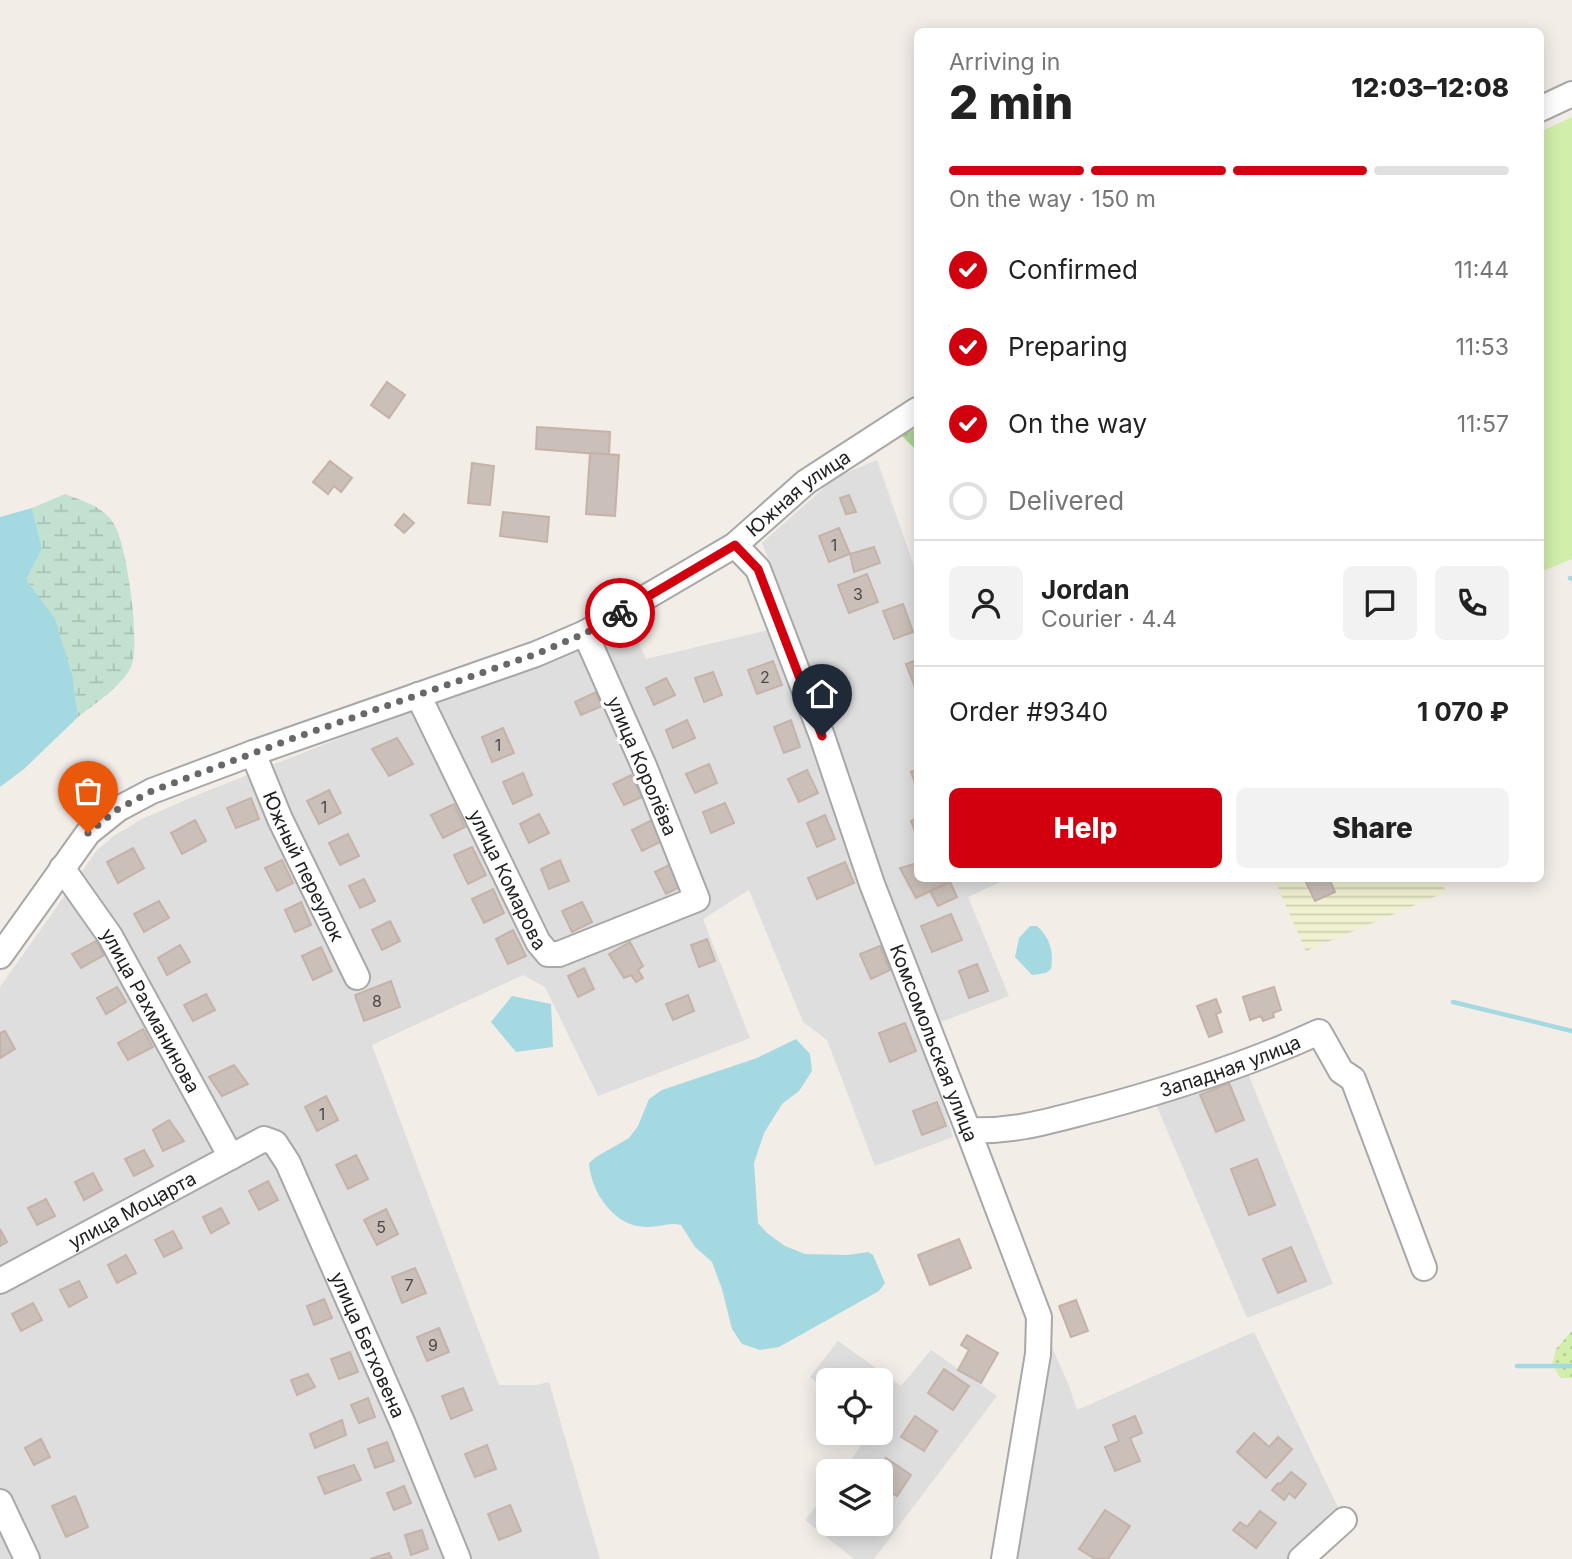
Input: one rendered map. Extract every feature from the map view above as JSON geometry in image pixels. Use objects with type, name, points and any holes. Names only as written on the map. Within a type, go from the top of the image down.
[{"type":"street","points":[[1544,107],[1572,94]]},
{"type":"street","name":"Южная улица","points":[[0,956],[88,833],[118,809],[152,791],[253,752],[536,654],[586,633],[735,545],[806,482],[914,412]]},
{"type":"street","name":"Комсомольская улица","points":[[735,545],[758,569],[822,736],[868,873],[1039,1317],[1038,1354],[1003,1559]]},
{"type":"street","name":"улица Королёва","points":[[586,633],[644,766],[697,899]]},
{"type":"street","name":"улица Комарова","points":[[418,695],[538,942],[548,954],[559,954],[697,899]]},
{"type":"street","name":"Южный переулок","points":[[253,752],[280,819],[357,977]]},
{"type":"street","name":"улица Рахманинова","points":[[62,868],[110,936],[231,1157]]},
{"type":"street","name":"Западная улица","points":[[968,1130],[1016,1130],[1049,1123],[1154,1092],[1282,1049],[1319,1032],[1341,1071],[1353,1079],[1424,1268]]},
{"type":"street","name":"улица Моцарта","points":[[0,1281],[264,1139]]},
{"type":"street","name":"улица Бетховена","points":[[264,1139],[275,1143],[288,1163],[393,1399],[458,1559]]},
{"type":"street","points":[[0,1502],[27,1559]]},
{"type":"street","points":[[1301,1559],[1344,1520]]},
{"type":"shaded area","points":[[877,460],[914,566],[914,882],[1000,882],[968,897],[1009,996],[920,1030],[953,1137],[875,1166],[827,1040],[803,1022],[749,890],[703,919],[750,1038],[598,1096],[545,987],[523,975],[372,1045],[499,1385],[536,1385],[549,1382],[600,1559],[0,1559],[0,987],[97,850],[115,835],[142,819],[197,795],[630,623],[646,659],[794,624],[762,543],[836,477]]},
{"type":"shaded area","points":[[1245,1066],[1333,1284],[1247,1318],[1152,1095]]},
{"type":"shaded area","points":[[1039,1317],[1077,1410],[1254,1332],[1344,1520],[1301,1559],[1004,1559]]},
{"type":"shaded area","points":[[838,1341],[876,1368],[817,1368]]},
{"type":"shaded area","points":[[931,1350],[997,1396],[893,1534],[893,1459],[851,1459],[861,1445],[893,1445],[893,1380],[901,1386]]},
{"type":"shaded area","points":[[816,1369],[816,1382],[810,1377]]},
{"type":"shaded area","points":[[816,1506],[816,1529],[805,1520]]},
{"type":"shaded area","points":[[825,1536],[891,1536],[874,1559],[854,1559]]},
{"type":"green space","points":[[1572,117],[1572,559],[1544,570],[1544,130]]},
{"type":"green space","points":[[914,429],[914,448],[901,435]]},
{"type":"green space","points":[[65,494],[98,508],[114,524],[124,553],[134,619],[133,658],[130,669],[113,689],[78,717],[73,678],[26,580],[42,549],[32,508]]},
{"type":"green space","points":[[1275,882],[1441,882],[1446,892],[1306,951]]},
{"type":"green space","points":[[1572,1331],[1572,1378],[1561,1378],[1552,1365],[1556,1349]]},
{"type":"water","points":[[32,508],[42,549],[26,580],[55,619],[73,678],[78,717],[24,769],[0,787],[0,517]]},
{"type":"water","points":[[1030,926],[1037,926],[1050,946],[1051,969],[1046,973],[1032,975],[1015,957],[1019,938]]},
{"type":"water","points":[[512,996],[551,1004],[553,1047],[516,1052],[491,1022]]},
{"type":"water","points":[[796,1039],[810,1054],[812,1071],[799,1091],[782,1104],[764,1133],[754,1163],[758,1223],[785,1246],[805,1254],[848,1255],[868,1252],[873,1255],[885,1283],[879,1291],[779,1347],[760,1350],[742,1344],[732,1329],[712,1262],[695,1247],[681,1225],[648,1227],[625,1222],[607,1207],[600,1197],[594,1186],[589,1163],[629,1138],[638,1126],[649,1099],[662,1090],[757,1058]]},
{"type":"building","points":[[387,382],[405,395],[389,418],[371,405]]},
{"type":"building","points":[[537,427],[610,432],[609,455],[536,449]]},
{"type":"building","points":[[590,453],[619,455],[615,516],[586,514]]},
{"type":"building","points":[[330,461],[352,478],[341,492],[334,486],[328,494],[313,482]]},
{"type":"building","points":[[472,463],[494,466],[490,505],[468,503]]},
{"type":"building","points":[[849,495],[856,512],[846,514],[840,498]]},
{"type":"building","points":[[503,512],[549,517],[547,542],[500,536]]},
{"type":"building","points":[[404,514],[414,523],[404,533],[395,525]]},
{"type":"building","points":[[839,528],[850,554],[829,562],[819,536]]},
{"type":"building","points":[[874,547],[880,563],[854,572],[850,554]]},
{"type":"building","points":[[867,574],[878,602],[849,613],[838,585]]},
{"type":"building","points":[[903,604],[913,632],[894,639],[883,611]]},
{"type":"building","points":[[773,661],[782,685],[757,694],[748,670]]},
{"type":"building","points":[[914,661],[914,685],[906,664]]},
{"type":"building","points":[[713,672],[722,695],[704,702],[695,678]]},
{"type":"building","points":[[666,678],[675,695],[654,705],[646,688]]},
{"type":"building","points":[[596,692],[602,706],[581,715],[575,702]]},
{"type":"building","points":[[687,720],[695,738],[673,748],[666,730]]},
{"type":"building","points":[[791,720],[800,747],[784,753],[774,727]]},
{"type":"building","points":[[503,728],[514,753],[492,762],[482,737]]},
{"type":"building","points":[[397,738],[413,764],[389,776],[372,749]]},
{"type":"building","points":[[709,764],[717,783],[695,793],[686,774]]},
{"type":"building","points":[[807,770],[818,793],[799,802],[788,779]]},
{"type":"building","points":[[523,773],[532,795],[513,804],[503,782]]},
{"type":"building","points":[[631,775],[642,797],[624,805],[613,784]]},
{"type":"building","points":[[329,790],[341,813],[319,824],[307,801]]},
{"type":"building","points":[[251,798],[259,819],[236,828],[227,808]]},
{"type":"building","points":[[725,803],[734,823],[711,833],[703,812]]},
{"type":"building","points":[[454,804],[465,827],[443,838],[431,815]]},
{"type":"building","points":[[539,814],[549,833],[529,843],[520,824]]},
{"type":"building","points":[[825,815],[835,839],[817,847],[807,823]]},
{"type":"building","points":[[195,820],[206,841],[182,854],[171,833]]},
{"type":"building","points":[[652,820],[662,841],[642,851],[632,830]]},
{"type":"building","points":[[348,834],[359,856],[340,865],[329,843]]},
{"type":"building","points":[[472,847],[486,875],[468,884],[454,855]]},
{"type":"building","points":[[133,848],[144,868],[118,883],[107,862]]},
{"type":"building","points":[[282,860],[293,883],[277,891],[265,868]]},
{"type":"building","points":[[560,860],[569,881],[549,889],[541,869]]},
{"type":"building","points":[[845,862],[854,883],[817,899],[808,878]]},
{"type":"building","points":[[673,863],[684,885],[666,894],[655,872]]},
{"type":"building","points":[[914,864],[914,882],[950,882],[916,898],[900,868]]},
{"type":"building","points":[[364,879],[375,901],[360,908],[349,886]]},
{"type":"building","points":[[950,882],[957,897],[938,906],[930,891]]},
{"type":"building","points":[[1306,882],[1331,882],[1335,892],[1315,901]]},
{"type":"building","points":[[493,889],[504,913],[484,923],[472,899]]},
{"type":"building","points":[[159,901],[169,918],[144,932],[134,914]]},
{"type":"building","points":[[301,902],[311,925],[295,932],[285,910]]},
{"type":"building","points":[[582,902],[592,922],[572,932],[562,911]]},
{"type":"building","points":[[951,914],[962,940],[932,952],[921,926]]},
{"type":"building","points":[[390,921],[400,941],[382,950],[372,930]]},
{"type":"building","points":[[513,930],[526,956],[508,964],[496,939]]},
{"type":"building","points":[[707,939],[715,961],[699,967],[691,945]]},
{"type":"building","points":[[96,941],[104,955],[81,968],[72,954]]},
{"type":"building","points":[[630,942],[643,966],[638,970],[643,978],[636,982],[631,975],[624,978],[609,954]]},
{"type":"building","points":[[180,945],[190,962],[167,975],[158,958]]},
{"type":"building","points":[[880,946],[890,970],[871,979],[860,954]]},
{"type":"building","points":[[321,947],[332,971],[313,980],[302,956]]},
{"type":"building","points":[[977,964],[988,991],[969,998],[959,971]]},
{"type":"building","points":[[584,968],[594,989],[578,997],[568,976]]},
{"type":"building","points":[[391,981],[400,1007],[364,1021],[355,995]]},
{"type":"building","points":[[117,987],[126,1002],[106,1014],[97,998]]},
{"type":"building","points":[[1274,987],[1281,1010],[1273,1013],[1274,1017],[1263,1021],[1261,1016],[1250,1020],[1243,997]]},
{"type":"building","points":[[206,994],[215,1010],[193,1021],[184,1005]]},
{"type":"building","points":[[688,995],[694,1011],[673,1020],[666,1004]]},
{"type":"building","points":[[1216,999],[1221,1012],[1216,1014],[1222,1032],[1209,1037],[1197,1006]]},
{"type":"building","points":[[905,1023],[916,1051],[890,1062],[879,1033]]},
{"type":"building","points":[[143,1029],[153,1047],[128,1060],[118,1043]]},
{"type":"building","points":[[5,1031],[15,1049],[0,1058],[0,1033]]},
{"type":"building","points":[[234,1065],[248,1084],[222,1096],[209,1077]]},
{"type":"building","points":[[1229,1083],[1244,1120],[1216,1132],[1200,1095]]},
{"type":"building","points":[[326,1096],[338,1120],[317,1131],[305,1107]]},
{"type":"building","points":[[937,1102],[946,1126],[922,1135],[913,1111]]},
{"type":"building","points":[[169,1120],[184,1141],[163,1151],[153,1130]]},
{"type":"building","points":[[144,1150],[153,1166],[134,1176],[125,1159]]},
{"type":"building","points":[[356,1155],[368,1179],[348,1189],[336,1165]]},
{"type":"building","points":[[1257,1159],[1275,1205],[1249,1215],[1231,1169]]},
{"type":"building","points":[[93,1173],[102,1190],[84,1200],[75,1182]]},
{"type":"building","points":[[268,1181],[278,1200],[259,1210],[249,1191]]},
{"type":"building","points":[[46,1199],[55,1216],[37,1225],[28,1208]]},
{"type":"building","points":[[221,1208],[229,1223],[211,1233],[203,1217]]},
{"type":"building","points":[[386,1209],[398,1234],[377,1245],[364,1220]]},
{"type":"building","points":[[0,1229],[7,1242],[0,1246]]},
{"type":"building","points":[[173,1231],[182,1248],[164,1257],[155,1240]]},
{"type":"building","points":[[959,1239],[971,1268],[930,1285],[918,1255]]},
{"type":"building","points":[[1291,1247],[1306,1281],[1278,1293],[1263,1259]]},
{"type":"building","points":[[126,1255],[136,1273],[117,1283],[108,1265]]},
{"type":"building","points":[[415,1268],[426,1293],[402,1303],[392,1277]]},
{"type":"building","points":[[79,1281],[87,1297],[69,1307],[60,1290]]},
{"type":"building","points":[[324,1299],[332,1318],[314,1325],[307,1306]]},
{"type":"building","points":[[1076,1300],[1088,1331],[1071,1337],[1059,1306]]},
{"type":"building","points":[[33,1303],[42,1320],[21,1331],[12,1314]]},
{"type":"building","points":[[439,1328],[449,1352],[427,1361],[417,1337]]},
{"type":"building","points":[[967,1335],[998,1353],[981,1383],[958,1370],[969,1350],[961,1345]]},
{"type":"building","points":[[350,1352],[358,1372],[339,1379],[331,1359]]},
{"type":"building","points":[[944,1369],[969,1386],[953,1410],[928,1393]]},
{"type":"building","points":[[308,1374],[315,1387],[297,1395],[291,1380]]},
{"type":"building","points":[[463,1388],[472,1410],[451,1419],[442,1396]]},
{"type":"building","points":[[368,1398],[375,1417],[359,1423],[351,1405]]},
{"type":"building","points":[[915,1416],[937,1431],[924,1451],[901,1437]]},
{"type":"building","points":[[1135,1416],[1142,1433],[1130,1438],[1140,1461],[1115,1471],[1105,1447],[1119,1441],[1113,1425]]},
{"type":"building","points":[[342,1420],[346,1435],[315,1448],[310,1434]]},
{"type":"building","points":[[1254,1433],[1269,1447],[1278,1437],[1292,1449],[1266,1478],[1237,1452]]},
{"type":"building","points":[[41,1439],[50,1457],[34,1465],[25,1448]]},
{"type":"building","points":[[387,1442],[394,1461],[375,1468],[368,1449]]},
{"type":"building","points":[[487,1445],[496,1469],[475,1477],[465,1454]]},
{"type":"building","points":[[893,1463],[911,1475],[897,1496],[893,1493]]},
{"type":"building","points":[[354,1465],[361,1480],[325,1494],[318,1477]]},
{"type":"building","points":[[1291,1472],[1306,1484],[1295,1498],[1289,1493],[1284,1500],[1272,1490]]},
{"type":"building","points":[[404,1486],[411,1503],[394,1510],[387,1493]]},
{"type":"building","points":[[75,1496],[88,1527],[66,1537],[52,1506]]},
{"type":"building","points":[[510,1505],[521,1531],[499,1540],[488,1514]]},
{"type":"building","points":[[1105,1510],[1130,1526],[1108,1559],[1095,1559],[1079,1549]]},
{"type":"building","points":[[1260,1511],[1276,1523],[1256,1548],[1233,1530],[1240,1522],[1247,1527]]},
{"type":"building","points":[[422,1530],[428,1549],[411,1555],[405,1535]]},
{"type":"building","points":[[389,1553],[392,1559],[370,1559]]},
{"type":"waterway","points":[[1453,1002],[1572,1031]]},
{"type":"waterway","points":[[1517,1366],[1572,1366]]},
{"type":"way so far","points":[[88,833],[118,809],[152,791],[253,752],[536,654],[586,633],[620,613]]},
{"type":"route","points":[[620,613],[735,545],[758,569],[822,736]]}]
